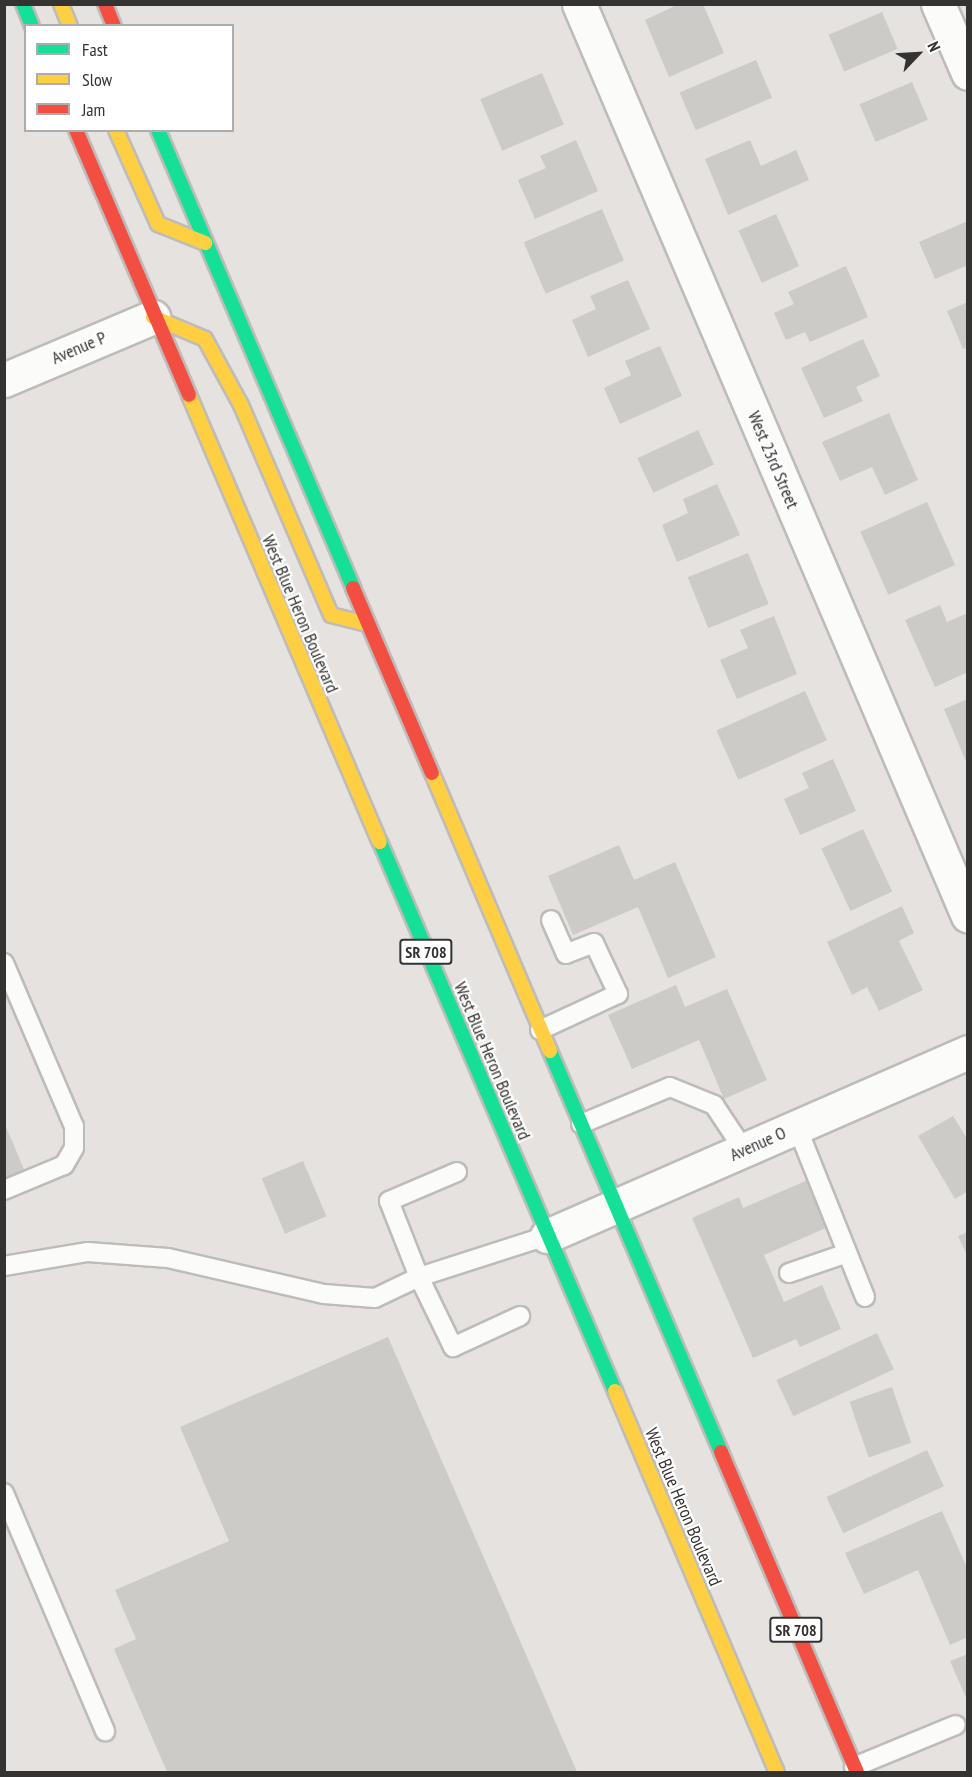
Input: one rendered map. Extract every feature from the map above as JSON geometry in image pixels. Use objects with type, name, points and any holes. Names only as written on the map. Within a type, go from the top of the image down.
[{"type":"main road","points":[[23,4],[31,24]]},
{"type":"main road","points":[[61,4],[69,24]]},
{"type":"main road","points":[[105,4],[113,24]]},
{"type":"main road","name":"West Blue Heron Boulevard","points":[[77,132],[153,317],[777,1773]]},
{"type":"main road","points":[[117,132],[158,224],[205,243]]},
{"type":"main road","name":"SR 708","points":[[159,132],[855,1770]]},
{"type":"main road","points":[[153,317],[205,339],[241,405],[331,615],[367,624]]},
{"type":"street","name":"West 23rd Street","points":[[579,4],[968,916]]},
{"type":"street","points":[[938,4],[968,73]]},
{"type":"street","name":"Avenue P","points":[[4,380],[153,317]]},
{"type":"street","name":"Avenue O","points":[[547,1236],[968,1052]]},
{"type":"lane","points":[[540,1030],[618,994],[594,943],[566,954],[551,920]]},
{"type":"lane","points":[[4,963],[74,1126],[74,1148],[64,1165],[4,1190]]},
{"type":"lane","points":[[581,1124],[670,1087],[714,1105],[744,1150]]},
{"type":"lane","points":[[797,1127],[865,1297]]},
{"type":"lane","points":[[457,1172],[389,1202],[419,1277],[453,1347],[520,1316]]},
{"type":"lane","points":[[4,1266],[88,1252],[168,1258],[324,1294],[375,1298],[419,1277],[547,1236]]},
{"type":"lane","points":[[789,1273],[847,1253]]},
{"type":"lane","points":[[4,1493],[105,1731]]},
{"type":"lane","points":[[855,1770],[956,1725]]},
{"type":"building","points":[[679,4],[703,4],[724,53],[669,77],[645,20]]},
{"type":"building","points":[[882,12],[898,49],[844,71],[829,35]]},
{"type":"building","points":[[756,60],[772,98],[696,130],[680,92]]},
{"type":"building","points":[[542,73],[564,125],[502,151],[480,99]]},
{"type":"building","points":[[912,82],[928,120],[876,142],[860,104]]},
{"type":"building","points":[[576,140],[598,191],[535,219],[518,180],[546,168],[540,156]]},
{"type":"building","points":[[750,140],[761,166],[796,150],[809,180],[728,215],[705,159]]},
{"type":"building","points":[[602,209],[624,261],[546,294],[524,242]]},
{"type":"building","points":[[776,214],[799,266],[762,283],[739,231]]},
{"type":"building","points":[[968,221],[968,265],[935,279],[919,242]]},
{"type":"building","points":[[846,266],[868,317],[810,342],[805,332],[786,340],[774,313],[794,304],[788,292]]},
{"type":"building","points":[[628,280],[650,329],[588,357],[572,320],[596,309],[590,296]]},
{"type":"building","points":[[968,302],[968,347],[963,349],[947,311]]},
{"type":"building","points":[[863,339],[880,376],[856,387],[863,401],[824,418],[801,368]]},
{"type":"building","points":[[660,346],[682,396],[620,424],[604,388],[631,375],[625,361]]},
{"type":"building","points":[[889,413],[918,480],[885,495],[872,467],[840,481],[822,442]]},
{"type":"building","points":[[698,430],[714,464],[653,493],[637,458]]},
{"type":"building","points":[[717,484],[740,535],[677,562],[662,525],[688,513],[683,499]]},
{"type":"building","points":[[927,502],[955,565],[888,595],[860,532]]},
{"type":"building","points":[[748,553],[769,604],[708,628],[688,577]]},
{"type":"building","points":[[940,605],[947,622],[968,613],[968,672],[935,687],[905,620]]},
{"type":"building","points":[[774,616],[797,674],[737,699],[720,660],[748,648],[740,630]]},
{"type":"building","points":[[805,691],[827,740],[738,780],[716,730]]},
{"type":"building","points":[[968,699],[968,764],[967,764],[944,709]]},
{"type":"building","points":[[833,759],[856,811],[800,835],[784,799],[809,788],[802,773]]},
{"type":"building","points":[[863,829],[892,892],[850,911],[821,848]]},
{"type":"building","points":[[619,845],[634,880],[675,862],[716,957],[668,978],[638,907],[573,935],[548,876]]},
{"type":"building","points":[[902,906],[914,933],[899,941],[923,990],[879,1011],[867,987],[852,995],[827,942]]},
{"type":"building","points":[[676,985],[685,1007],[727,989],[767,1080],[724,1099],[699,1040],[632,1069],[608,1015]]},
{"type":"building","points":[[953,1116],[968,1140],[968,1191],[955,1199],[918,1136]]},
{"type":"building","points":[[4,1122],[26,1174],[4,1183]]},
{"type":"building","points":[[303,1161],[326,1216],[285,1234],[262,1179]]},
{"type":"building","points":[[808,1180],[828,1227],[764,1255],[784,1302],[822,1285],[841,1329],[800,1347],[796,1339],[753,1358],[692,1218],[739,1197],[743,1208]]},
{"type":"building","points":[[968,1232],[968,1257],[958,1236]]},
{"type":"building","points":[[877,1333],[894,1369],[793,1416],[776,1380]]},
{"type":"building","points":[[388,1337],[577,1772],[167,1772],[114,1649],[136,1639],[115,1590],[229,1541],[180,1427]]},
{"type":"building","points":[[892,1387],[911,1443],[869,1457],[849,1402]]},
{"type":"building","points":[[927,1450],[944,1486],[843,1533],[826,1497]]},
{"type":"building","points":[[942,1511],[968,1570],[968,1637],[950,1645],[918,1570],[864,1594],[845,1553]]},
{"type":"building","points":[[968,1654],[968,1702],[950,1661]]},
{"type":"traffic: fast","points":[[23,4],[31,24]]},
{"type":"traffic: fast","points":[[159,132],[353,588]]},
{"type":"traffic: fast","points":[[380,842],[615,1391]]},
{"type":"traffic: fast","points":[[550,1051],[721,1452]]},
{"type":"traffic: slow","points":[[61,4],[69,24]]},
{"type":"traffic: slow","points":[[117,132],[158,224],[205,243]]},
{"type":"traffic: slow","points":[[153,317],[205,339],[241,405],[331,615],[367,624]]},
{"type":"traffic: slow","points":[[189,395],[380,842]]},
{"type":"traffic: slow","points":[[432,773],[550,1051]]},
{"type":"traffic: slow","points":[[615,1391],[777,1772]]},
{"type":"traffic: jam","points":[[105,4],[113,24]]},
{"type":"traffic: jam","points":[[77,132],[189,395]]},
{"type":"traffic: jam","points":[[353,588],[432,773]]},
{"type":"traffic: jam","points":[[721,1452],[857,1772]]}]
